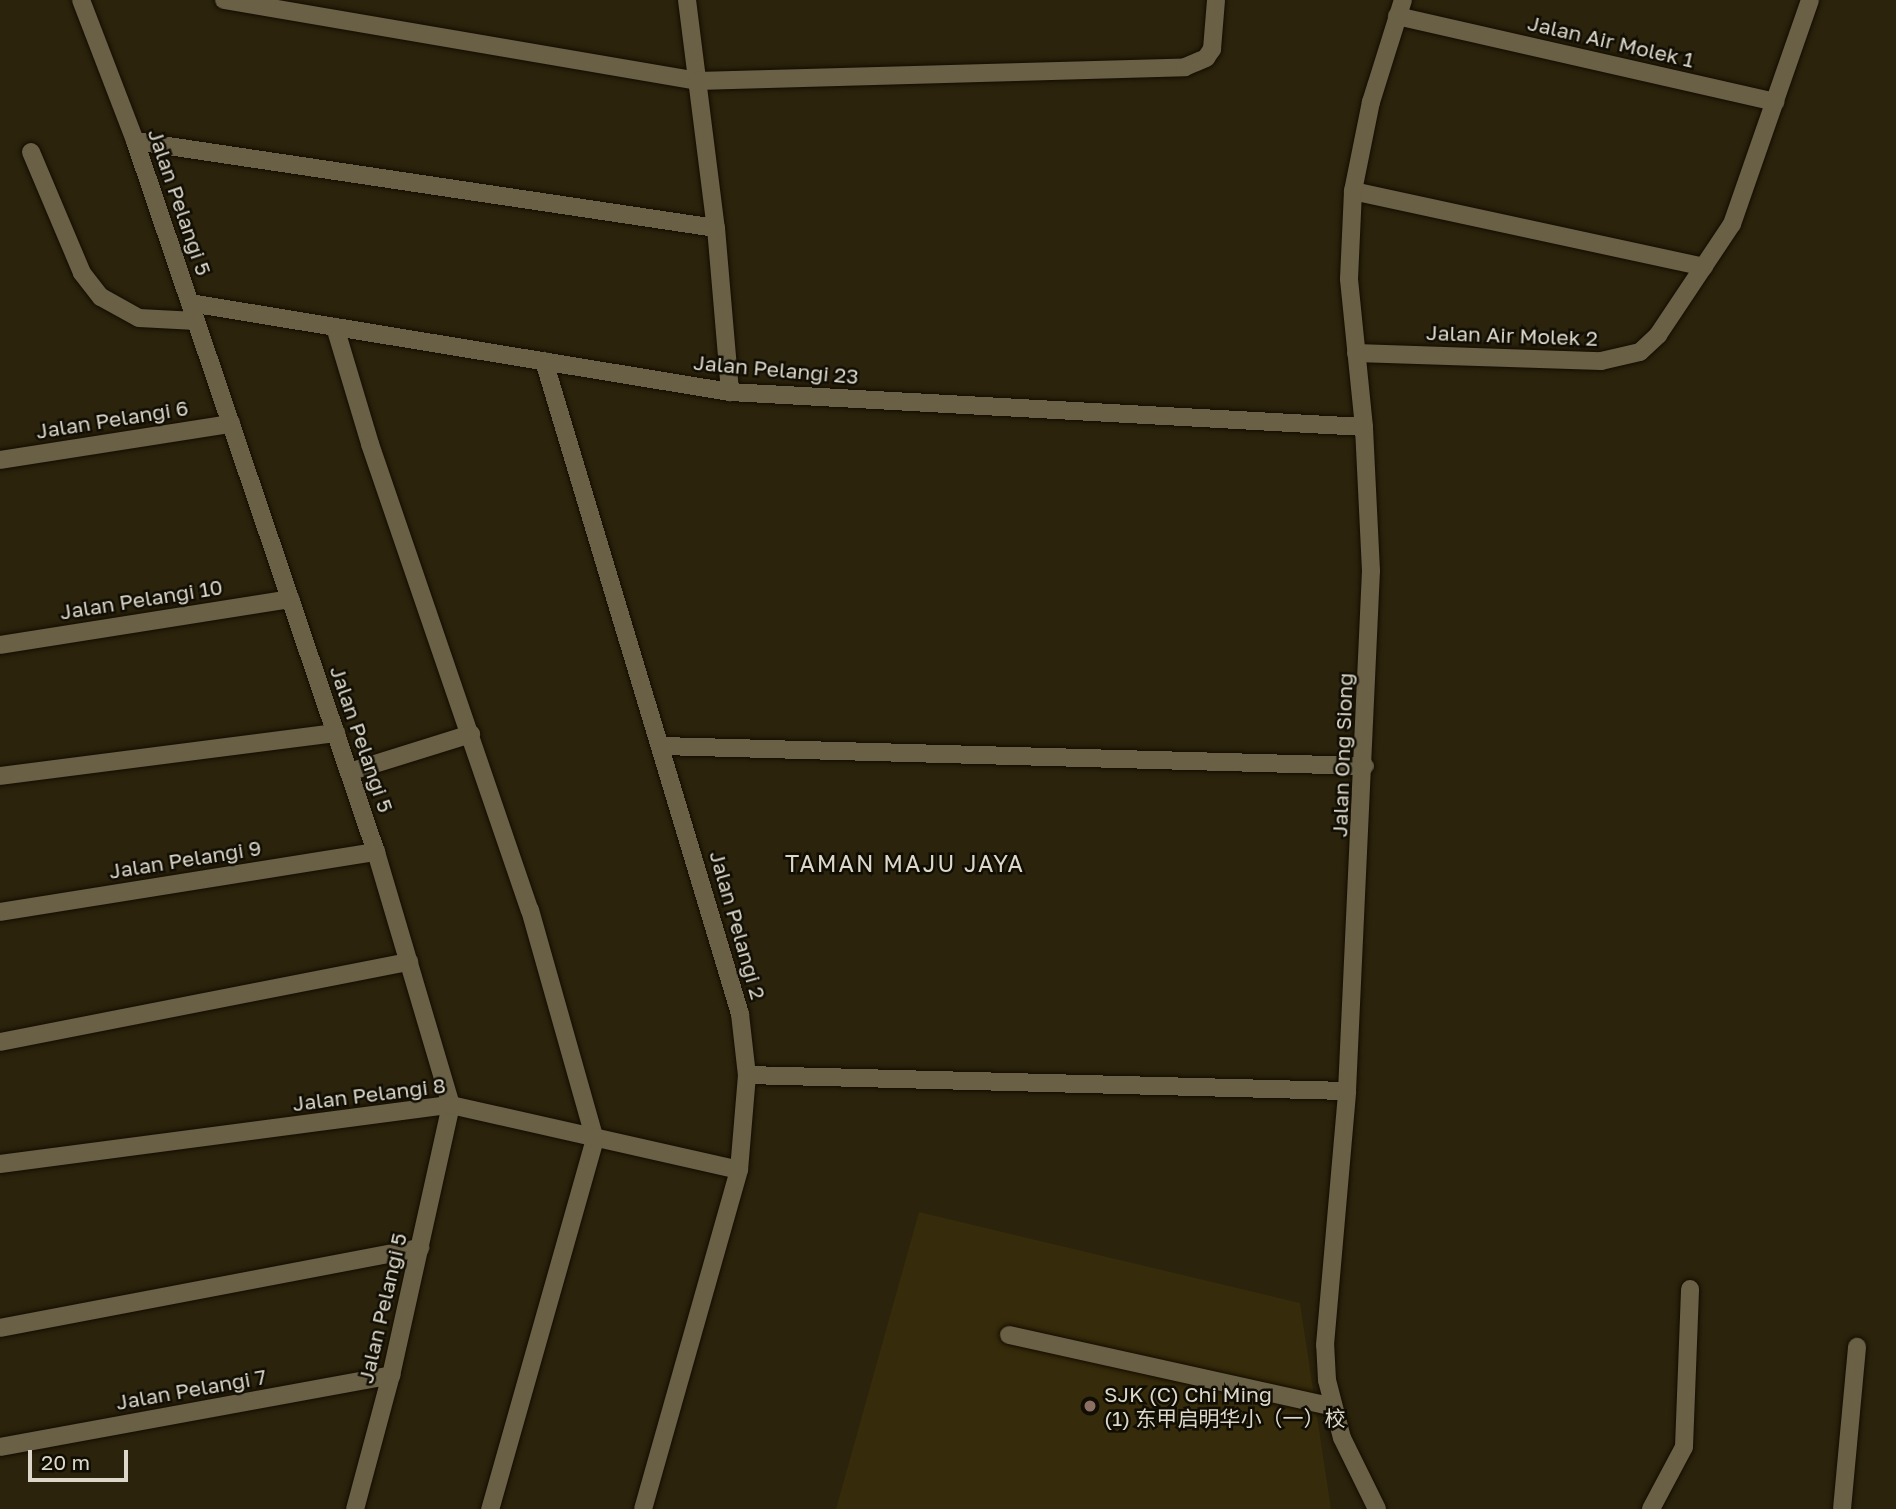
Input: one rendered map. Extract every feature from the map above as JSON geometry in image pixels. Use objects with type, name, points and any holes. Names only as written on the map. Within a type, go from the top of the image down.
[{"type":"street","name":"Jalan Pelangi 5","points":[[81,0],[135,141],[376,852],[451,1104],[391,1375],[355,1509]]},
{"type":"street","points":[[224,0],[697,81],[1185,67],[1206,58],[1212,49],[1216,0]]},
{"type":"street","points":[[687,0],[716,228],[730,392]]},
{"type":"street","points":[[1353,191],[1704,267],[1732,224],[1810,0]]},
{"type":"street","name":"Jalan Air Molek 1","points":[[1400,8],[1775,102]]},
{"type":"street","name":"Jalan Ong Siong","points":[[1377,1509],[1355,1470],[1333,1408],[1327,1380],[1326,1316],[1347,1091],[1365,766],[1371,571],[1364,427],[1349,279],[1353,191],[1371,102],[1400,8]]},
{"type":"street","points":[[135,141],[716,228]]},
{"type":"street","points":[[31,152],[82,273],[101,297],[139,318],[196,321]]},
{"type":"street","name":"Jalan Air Molek 2","points":[[1356,353],[1601,361],[1640,352],[1658,335],[1704,267]]},
{"type":"street","name":"Jalan Pelangi 23","points":[[190,303],[730,392],[1364,427]]},
{"type":"street","points":[[335,327],[370,444],[530,910],[595,1139],[490,1509]]},
{"type":"street","name":"Jalan Pelangi 2","points":[[544,361],[662,746],[740,1014],[747,1075],[739,1170],[643,1509]]},
{"type":"street","name":"Jalan Pelangi 6","points":[[0,460],[231,424]]},
{"type":"street","name":"Jalan Pelangi 10","points":[[0,645],[290,599]]},
{"type":"street","points":[[0,776],[335,733]]},
{"type":"street","points":[[349,772],[471,734]]},
{"type":"street","points":[[662,746],[1365,766]]},
{"type":"street","name":"Jalan Pelangi 9","points":[[0,912],[376,852]]},
{"type":"street","points":[[0,1042],[409,962]]},
{"type":"street","points":[[747,1075],[1347,1091]]},
{"type":"street","name":"Jalan Pelangi 8","points":[[0,1164],[451,1104],[739,1170]]},
{"type":"street","points":[[0,1328],[420,1248]]},
{"type":"street","points":[[1653,1508],[1684,1447],[1690,1289]]},
{"type":"street","points":[[1009,1335],[1333,1408]]},
{"type":"street","points":[[1842,1509],[1857,1347]]},
{"type":"street","name":"Jalan Pelangi 7","points":[[0,1447],[391,1375]]},
{"type":"shaded area","name":"SJK (C) Chi Ming (1) 东甲启明华小（一）校","points":[[919,1212],[1300,1303],[1331,1509],[836,1509]]},
{"type":"place","name":"SJK (C) Chi Ming (1) 东甲启明华小（一）校","points":[[1090,1406]]},
{"type":"district","name":"TAMAN MAJU JAYA","points":[[905,863]]}]
